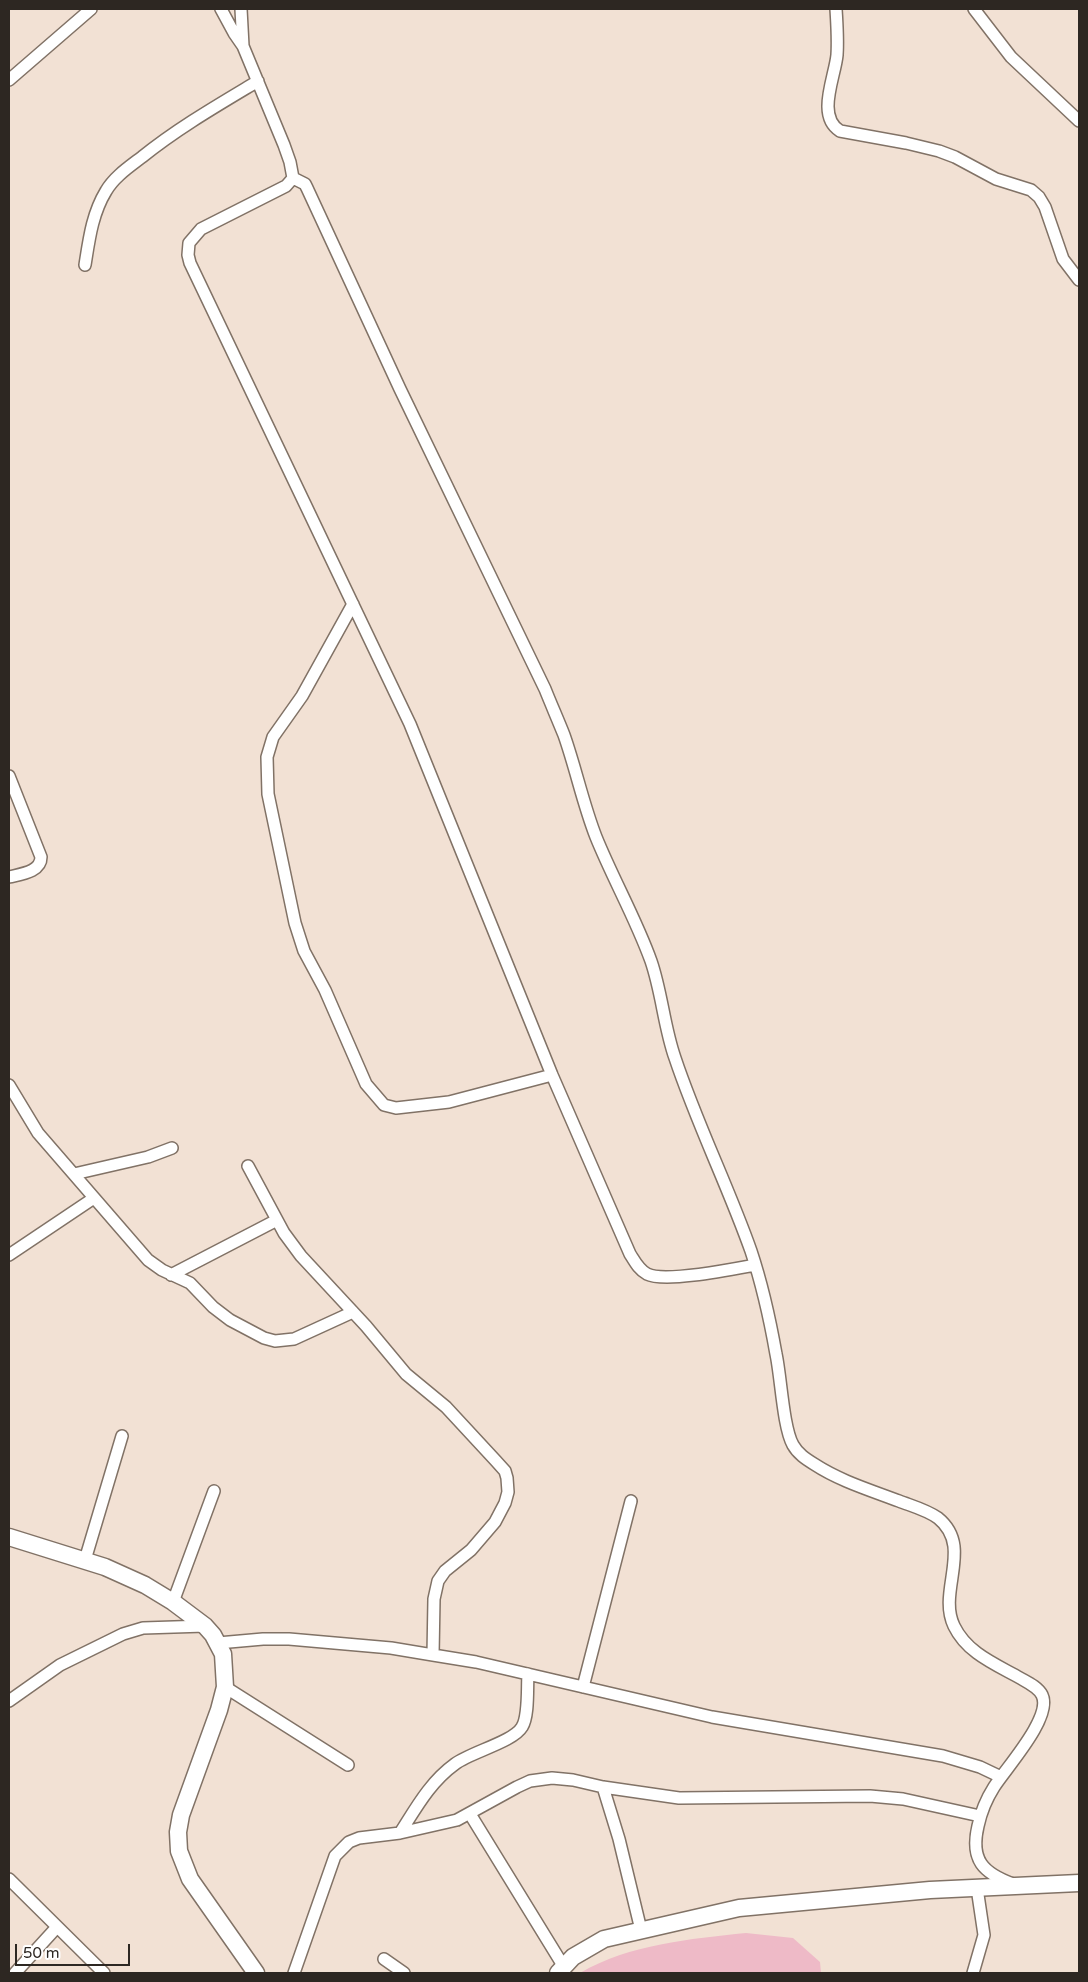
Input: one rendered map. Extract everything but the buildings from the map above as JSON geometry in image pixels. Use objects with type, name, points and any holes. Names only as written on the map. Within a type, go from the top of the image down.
[{"type":"street","points":[[9,80],[91,9]]},
{"type":"street","points":[[221,9],[243,46],[258,81],[288,153],[293,178]]},
{"type":"street","points":[[241,9],[243,46]]},
{"type":"street","points":[[836,9],[837,57],[829,99],[829,118],[833,127],[840,131],[939,151],[955,157],[996,179],[1031,190],[1039,197],[1045,207],[1062,259],[1079,280]]},
{"type":"street","points":[[974,9],[1011,57],[1079,121]]},
{"type":"street","points":[[85,265],[91,226],[97,210],[106,191],[125,170],[170,135],[258,81]]},
{"type":"street","points":[[293,178],[286,186],[201,229],[189,243],[188,255],[190,263],[410,724],[552,1075],[630,1254],[638,1268],[652,1276],[666,1278],[755,1265]]},
{"type":"street","points":[[293,178],[304,184],[307,188],[400,389],[545,689],[564,737],[596,839],[650,961],[675,1060],[755,1265],[776,1353],[789,1434],[794,1446],[804,1457],[825,1471],[848,1482],[919,1508],[938,1518],[953,1539],[955,1560],[948,1602],[954,1626],[964,1642],[976,1654],[1028,1683],[1039,1690],[1044,1696],[1044,1705],[1038,1723],[993,1788],[980,1816],[975,1838],[977,1857],[987,1872],[1017,1886]]},
{"type":"street","points":[[353,604],[302,696],[273,737],[267,757],[268,794],[295,923],[304,951],[325,990],[366,1084],[384,1105],[396,1108],[449,1102],[552,1075]]},
{"type":"street","points":[[9,776],[41,861],[36,868],[9,877]]},
{"type":"street","points":[[9,1086],[38,1133],[148,1260],[171,1275],[190,1284],[214,1308],[230,1320],[264,1338],[275,1341],[294,1339],[353,1312]]},
{"type":"street","points":[[74,1174],[148,1157],[172,1148]]},
{"type":"street","points":[[248,1166],[277,1220],[301,1256],[353,1312],[406,1374],[446,1407],[496,1460],[508,1478],[508,1492],[495,1522],[471,1550],[445,1571],[438,1581],[434,1599],[433,1655]]},
{"type":"street","points":[[9,1255],[94,1198]]},
{"type":"street","points":[[171,1275],[277,1220]]},
{"type":"street","points":[[85,1560],[122,1436]]},
{"type":"street","points":[[173,1602],[214,1491]]},
{"type":"street","points":[[583,1687],[631,1501]]},
{"type":"street","points":[[9,1537],[85,1560],[145,1585],[173,1602],[205,1626],[218,1643],[223,1654],[225,1687],[214,1725],[181,1815],[178,1832],[179,1851],[194,1885],[256,1973]]},
{"type":"street","points":[[9,1701],[60,1664],[124,1634],[143,1628],[205,1626]]},
{"type":"street","points":[[218,1643],[289,1639],[391,1648],[433,1655],[528,1674],[712,1717],[885,1744],[942,1756],[980,1767],[1001,1777]]},
{"type":"street","points":[[400,1833],[426,1792],[445,1773],[468,1756],[518,1732],[525,1718],[528,1674]]},
{"type":"street","points":[[225,1687],[348,1765]]},
{"type":"street","points":[[294,1973],[335,1856],[349,1842],[359,1838],[400,1833],[457,1820],[530,1781],[552,1778],[573,1780],[602,1787],[680,1798],[870,1796],[903,1799],[980,1816]]},
{"type":"street","points":[[602,1787],[619,1840],[641,1930]]},
{"type":"street","points":[[470,1814],[561,1970],[573,1957],[604,1939],[739,1908],[849,1897],[1079,1883]]},
{"type":"street","points":[[9,1880],[104,1973]]},
{"type":"street","points":[[973,1973],[984,1935],[978,1888]]},
{"type":"street","points":[[15,1973],[57,1927]]},
{"type":"street","points":[[384,1958],[404,1973]]},
{"type":"shaded area","points":[[746,1933],[793,1938],[820,1962],[821,1973],[580,1973],[619,1955],[640,1949],[661,1944]]}]
